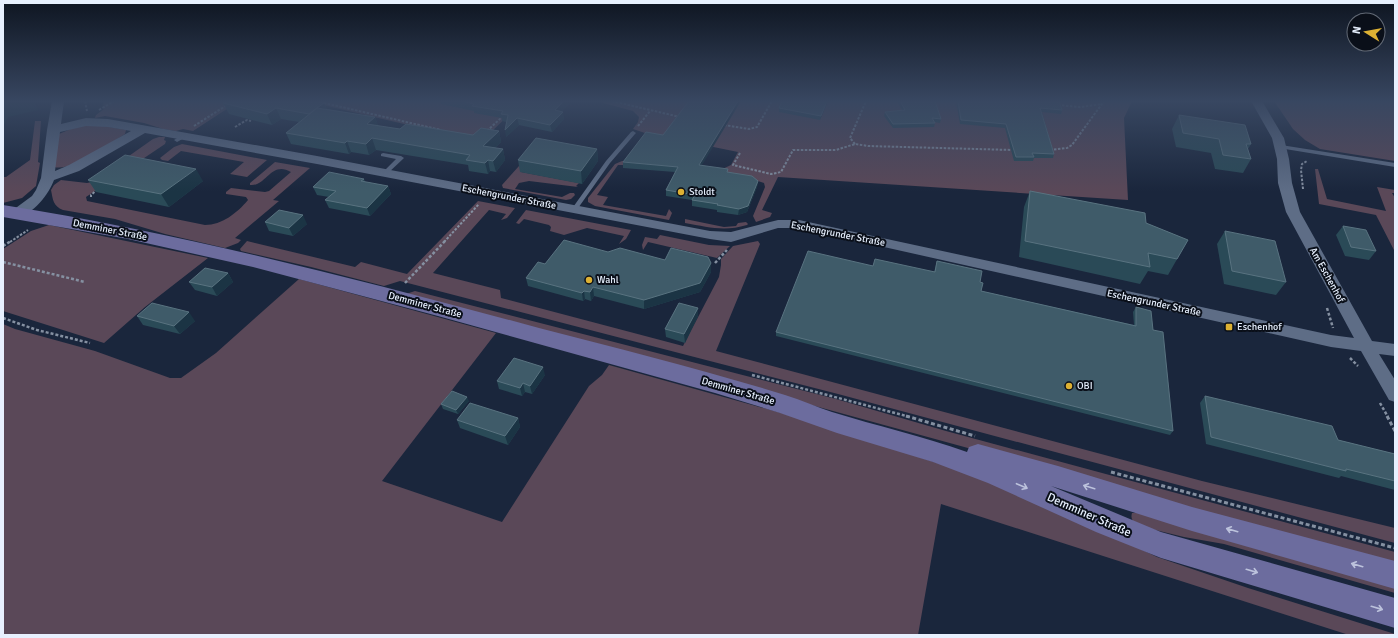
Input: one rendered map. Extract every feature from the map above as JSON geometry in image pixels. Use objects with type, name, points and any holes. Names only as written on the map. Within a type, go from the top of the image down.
[{"type":"main road","name":"Demminer Straße","points":[[10,212],[53,218],[205,249],[306,273],[603,353],[787,406],[838,423],[894,439],[984,470],[1053,499],[1124,532],[1161,545],[1395,613]]},
{"type":"main road","name":"Demminer Straße","points":[[787,406],[839,417],[1058,477],[1192,519],[1395,575]]},
{"type":"street","points":[[10,212],[41,195],[48,178],[54,131]]},
{"type":"street","points":[[48,178],[74,168],[140,131]]},
{"type":"street","name":"Eschengrunder Straße","points":[[151,131],[723,237],[745,234],[778,224],[799,224],[1332,342],[1366,346]]},
{"type":"street","name":"Am Eschenhof","points":[[1274,131],[1280,147],[1285,183],[1293,212],[1366,346],[1395,395]]},
{"type":"street","points":[[1366,346],[1395,350]]},
{"type":"lane","points":[[574,210],[608,162],[633,133]]},
{"type":"lane","points":[[1280,147],[1395,165]]},
{"type":"lane","points":[[384,155],[396,155],[400,158],[385,173]]},
{"type":"path","points":[[181,137],[190,131]]},
{"type":"path","points":[[482,135],[487,131]]},
{"type":"path","points":[[853,131],[850,138],[855,144]]},
{"type":"path","points":[[1049,150],[1067,148],[1072,145],[1082,131]]},
{"type":"path","points":[[740,153],[733,165],[776,174],[781,172],[793,150],[836,150],[855,144],[868,146],[1014,150]]},
{"type":"path","points":[[1303,150],[1309,160],[1302,164],[1303,194]]},
{"type":"path","points":[[91,197],[100,188]]},
{"type":"path","points":[[411,287],[403,285],[488,193]]},
{"type":"path","points":[[3,246],[53,218]]},
{"type":"path","points":[[715,263],[732,245]]},
{"type":"path","points":[[3,262],[85,282]]},
{"type":"path","points":[[3,318],[37,330],[90,343]]},
{"type":"path","points":[[1346,356],[1350,358]]},
{"type":"path","points":[[746,373],[979,436]]},
{"type":"path","points":[[1110,472],[1395,548]]},
{"type":"shaded area","points":[[34,131],[40,131],[38,162],[40,163],[36,186],[22,198],[3,203],[3,177],[6,177],[30,160]]},
{"type":"shaded area","points":[[67,131],[126,131],[125,134],[90,156],[70,165],[54,167],[59,134]]},
{"type":"shaded area","points":[[433,131],[492,131],[487,136],[485,143]]},
{"type":"shaded area","points":[[638,131],[1125,131],[1128,200],[778,177],[762,210],[772,213],[770,217],[756,222],[753,216],[765,187],[764,183],[714,173],[618,165],[597,195],[608,197],[603,205],[666,216],[669,209],[672,213],[669,220],[595,206],[588,202],[588,198],[615,164],[622,161],[628,161],[626,163],[718,171],[731,165],[738,152]]},
{"type":"shaded area","points":[[1295,131],[1395,131],[1395,161],[1320,149],[1305,140]]},
{"type":"shaded area","points":[[165,137],[165,144],[86,197],[87,201],[205,225],[223,221],[248,200],[246,197],[226,194],[226,192],[231,188],[265,192],[269,191],[291,172],[284,169],[278,169],[273,171],[256,185],[250,185],[250,183],[275,162],[310,168],[273,200],[279,201],[235,238],[241,240],[238,243],[225,248],[165,234],[115,219],[63,210],[55,205],[51,190],[54,185],[61,180],[87,183],[92,182],[153,139]]},
{"type":"shaded area","points":[[182,144],[267,160],[247,177],[230,174],[244,162],[181,151],[168,161],[160,158],[174,147]]},
{"type":"shaded area","points":[[527,157],[521,172],[579,183],[576,186],[578,187],[529,181],[519,183],[515,189],[562,197],[570,193],[574,193],[575,195],[571,199],[566,200],[503,188],[502,185]]},
{"type":"shaded area","points":[[1315,169],[1318,169],[1327,199],[1386,211],[1377,187],[1395,190],[1395,193],[1392,193],[1395,198],[1395,252],[1376,215],[1319,204]]},
{"type":"shaded area","points":[[478,201],[515,208],[507,218],[501,220],[506,214],[489,210],[433,273],[500,290],[501,298],[683,346],[719,277],[721,259],[733,246],[758,241],[760,244],[716,351],[1202,481],[1395,528],[1395,543],[838,394],[400,281],[384,286],[241,251],[240,249],[247,241],[355,267],[361,262],[407,274]]},
{"type":"shaded area","points":[[526,210],[631,230],[626,239],[619,244],[624,236],[587,228],[564,235],[550,231],[551,227],[549,225],[524,219],[519,224],[516,223]]},
{"type":"shaded area","points":[[685,219],[724,227],[736,226],[738,223],[746,222],[748,224],[731,228],[716,228],[685,223]]},
{"type":"shaded area","points":[[49,225],[208,258],[145,307],[104,343],[3,311],[3,249],[31,231]]},
{"type":"shaded area","points":[[660,235],[709,245],[730,246],[717,258],[648,242],[643,250],[642,245],[645,237],[657,239]]},
{"type":"shaded area","points":[[299,279],[496,333],[382,481],[502,522],[589,386],[602,375],[609,365],[785,414],[1012,487],[1157,557],[1395,635],[1349,635],[941,504],[918,635],[3,635],[3,324],[15,329],[95,351],[170,378],[181,378],[216,353]]},
{"type":"shaded area","points":[[415,291],[836,399],[946,431],[1395,552],[1395,565],[406,294]]},
{"type":"shaded area","points":[[1132,513],[1138,513],[1395,585],[1395,593],[1224,544],[1184,537],[1139,526],[1132,519]]},
{"type":"building","points":[[289,131],[447,131],[473,135],[478,131],[498,131],[499,131],[483,146],[503,149],[493,161],[488,160],[485,163],[466,160],[470,155],[372,138],[366,144],[347,141],[345,143],[286,133]]},
{"type":"building","points":[[666,131],[720,131],[699,165],[728,169],[727,172],[752,176],[758,181],[748,206],[739,209],[717,205],[718,204],[692,200],[695,195],[666,190],[678,167],[623,162],[646,132],[663,135]]},
{"type":"building","points":[[1008,131],[1047,131],[1054,154],[1032,153],[1034,157],[1016,157]]},
{"type":"building","points":[[1183,131],[1247,131],[1251,144],[1246,144],[1251,159],[1223,155],[1219,139],[1183,133]]},
{"type":"building","points":[[536,138],[597,149],[581,171],[518,160]]},
{"type":"building","points":[[125,155],[196,169],[161,194],[88,180]]},
{"type":"building","points":[[329,172],[364,179],[361,181],[388,186],[367,208],[325,200],[336,191],[313,187]]},
{"type":"building","points":[[1030,191],[1145,213],[1146,223],[1188,240],[1177,259],[1148,253],[1150,267],[1025,241]]},
{"type":"building","points":[[279,210],[303,215],[289,228],[265,222]]},
{"type":"building","points":[[1343,226],[1366,230],[1376,251],[1351,247]]},
{"type":"building","points":[[1225,231],[1275,241],[1286,282],[1232,271]]},
{"type":"building","points":[[564,240],[608,252],[620,248],[665,260],[671,248],[708,257],[711,263],[700,283],[644,300],[593,287],[590,292],[584,291],[582,293],[526,278],[538,262],[545,264]]},
{"type":"building","name":"OBI","points":[[808,251],[873,266],[875,259],[935,272],[937,261],[982,271],[980,282],[983,283],[981,291],[1136,326],[1136,307],[1151,311],[1153,330],[1163,332],[1173,431],[776,332]]},
{"type":"building","points":[[205,268],[228,273],[212,287],[189,282]]},
{"type":"building","points":[[152,303],[189,312],[174,326],[137,316]]},
{"type":"building","points":[[679,303],[698,308],[684,334],[665,329]]},
{"type":"building","points":[[514,358],[543,367],[530,386],[523,383],[520,388],[497,381]]},
{"type":"building","points":[[452,391],[467,397],[456,410],[441,404]]},
{"type":"building","points":[[1205,396],[1332,426],[1338,440],[1395,454],[1395,481],[1346,469],[1346,471],[1211,437]]},
{"type":"building","points":[[470,403],[518,418],[505,436],[457,420]]},
{"type":"place","name":"Stoldt","points":[[681,192]]},
{"type":"place","name":"Wahl","points":[[589,280]]},
{"type":"place","name":"Eschenhof","points":[[1229,327]]},
{"type":"place","name":"OBI","points":[[1069,386]]}]
